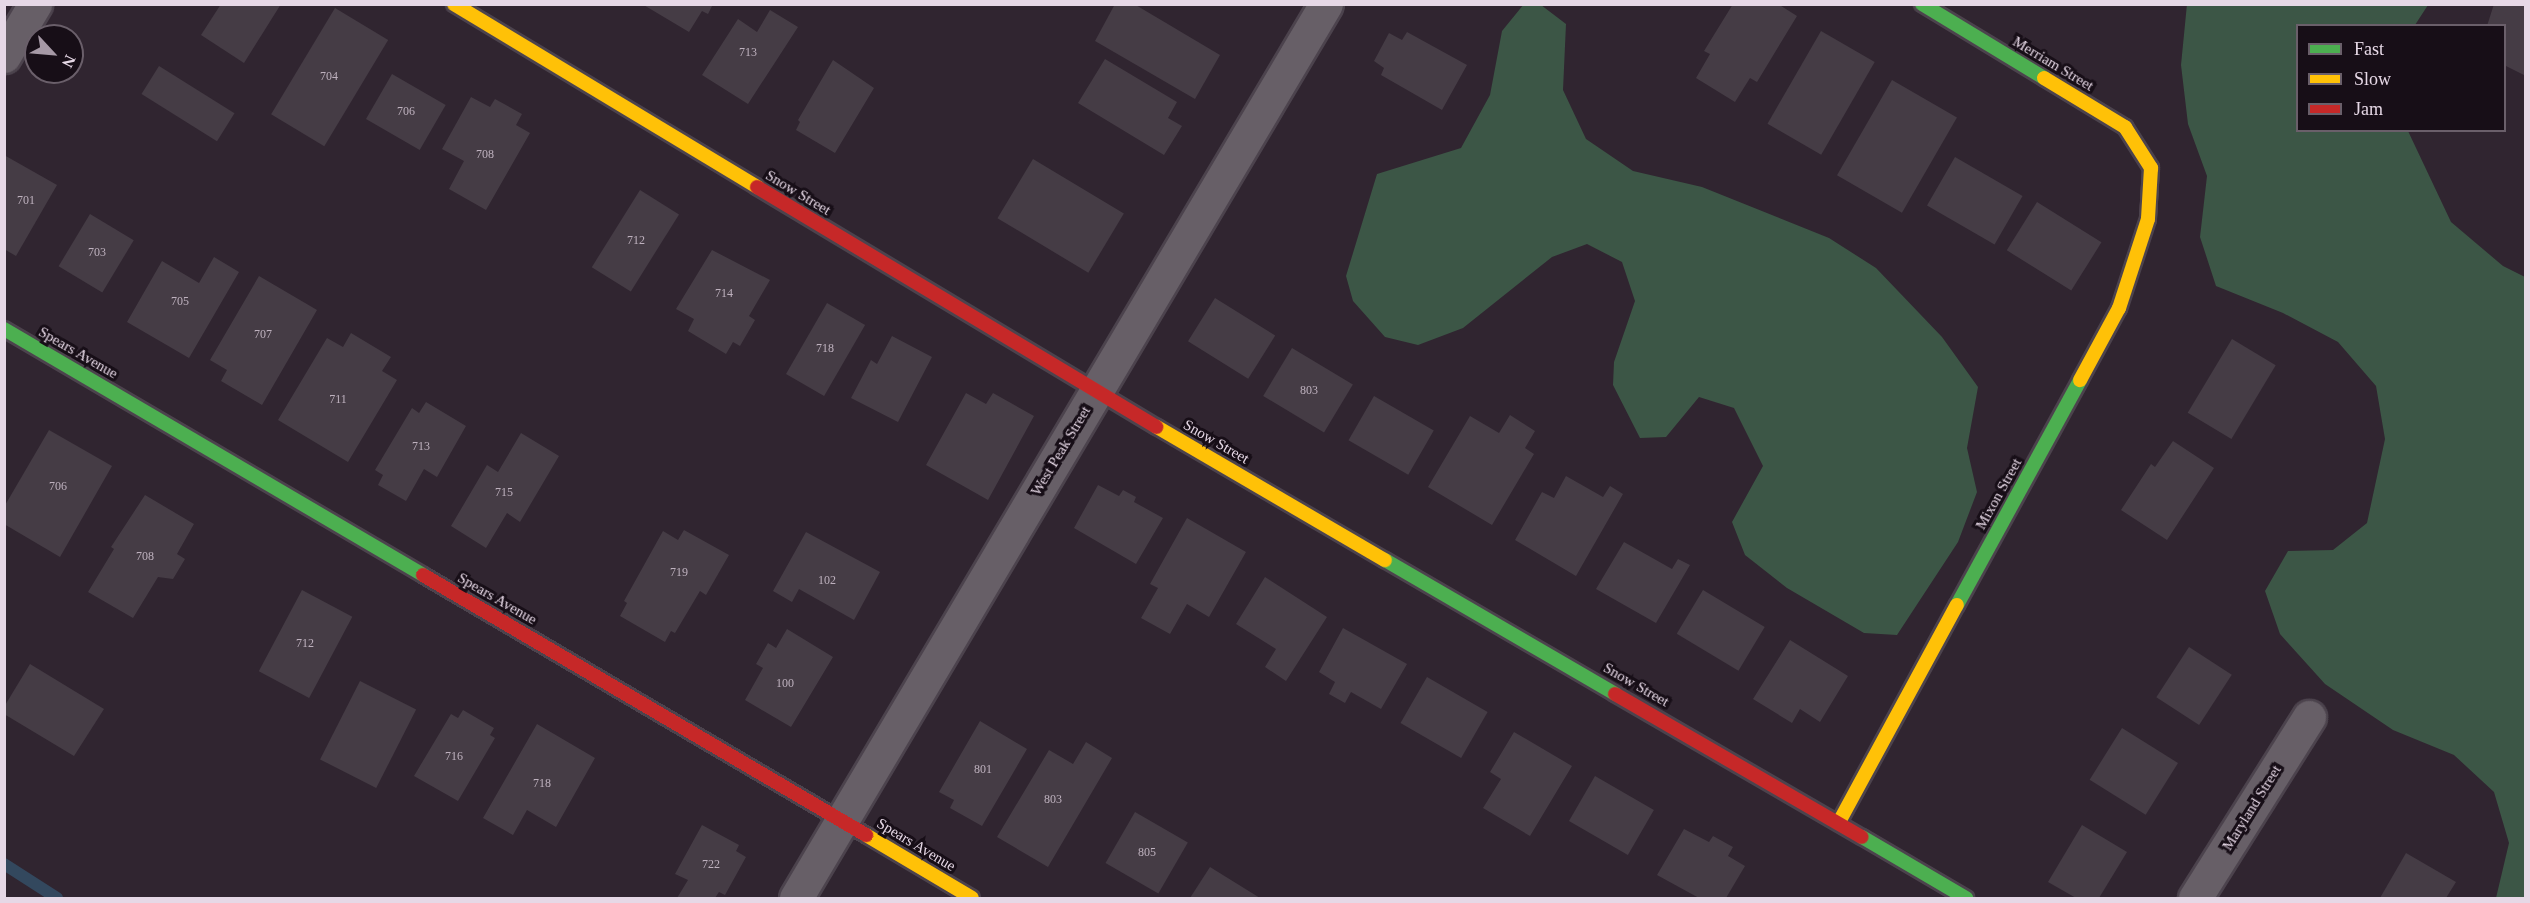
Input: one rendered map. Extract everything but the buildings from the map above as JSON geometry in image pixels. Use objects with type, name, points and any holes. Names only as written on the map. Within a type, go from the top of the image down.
[{"type":"street","points":[[4,56],[35,4]]},
{"type":"street","name":"Snow Street","points":[[454,4],[1097,392],[1966,898]]},
{"type":"street","name":"West Peak Street","points":[[796,898],[1326,4]]},
{"type":"street","name":"Merriam Street","points":[[1922,4],[2125,127],[2151,168]]},
{"type":"street","name":"Mixon Street","points":[[1839,822],[2120,308],[2148,219],[2151,168]]},
{"type":"street","name":"Spears Avenue","points":[[4,328],[972,898]]},
{"type":"street","name":"Maryland Street","points":[[2195,898],[2308,717]]},
{"type":"green space","points":[[1524,4],[1541,5],[1566,24],[1563,90],[1586,139],[1633,171],[1702,187],[1829,238],[1876,268],[1942,337],[1978,387],[1967,448],[1977,492],[1958,542],[1897,635],[1864,633],[1787,588],[1745,555],[1732,522],[1763,466],[1734,408],[1699,397],[1666,437],[1640,438],[1613,385],[1614,362],[1635,301],[1622,262],[1587,244],[1552,257],[1463,328],[1418,345],[1385,337],[1353,301],[1346,276],[1377,174],[1461,148],[1490,95],[1502,31]]},
{"type":"green space","points":[[2187,4],[2428,5],[2416,24],[2296,24],[2296,132],[2408,132],[2451,222],[2503,266],[2525,277],[2525,898],[2496,898],[2509,843],[2494,792],[2454,755],[2393,730],[2325,684],[2280,634],[2265,591],[2288,551],[2333,550],[2367,523],[2385,439],[2376,386],[2338,342],[2283,313],[2216,286],[2200,237],[2207,176],[2188,124],[2181,65]]},
{"type":"waterway","points":[[4,864],[57,898]]},
{"type":"traffic: fast","points":[[1922,4],[2044,78]]},
{"type":"traffic: fast","points":[[4,329],[423,575]]},
{"type":"traffic: fast","points":[[1957,605],[2080,380]]},
{"type":"traffic: fast","points":[[1385,560],[1615,694]]},
{"type":"traffic: fast","points":[[1862,837],[1966,898]]},
{"type":"traffic: slow","points":[[454,4],[757,187]]},
{"type":"traffic: slow","points":[[2044,78],[2125,127],[2151,168],[2148,219],[2119,308],[2080,380]]},
{"type":"traffic: slow","points":[[1157,427],[1385,560]]},
{"type":"traffic: slow","points":[[1839,822],[1957,605]]},
{"type":"traffic: slow","points":[[866,835],[972,898]]},
{"type":"traffic: jam","points":[[757,187],[1157,427]]},
{"type":"traffic: jam","points":[[423,575],[866,835]]},
{"type":"traffic: jam","points":[[1615,694],[1862,837]]}]
